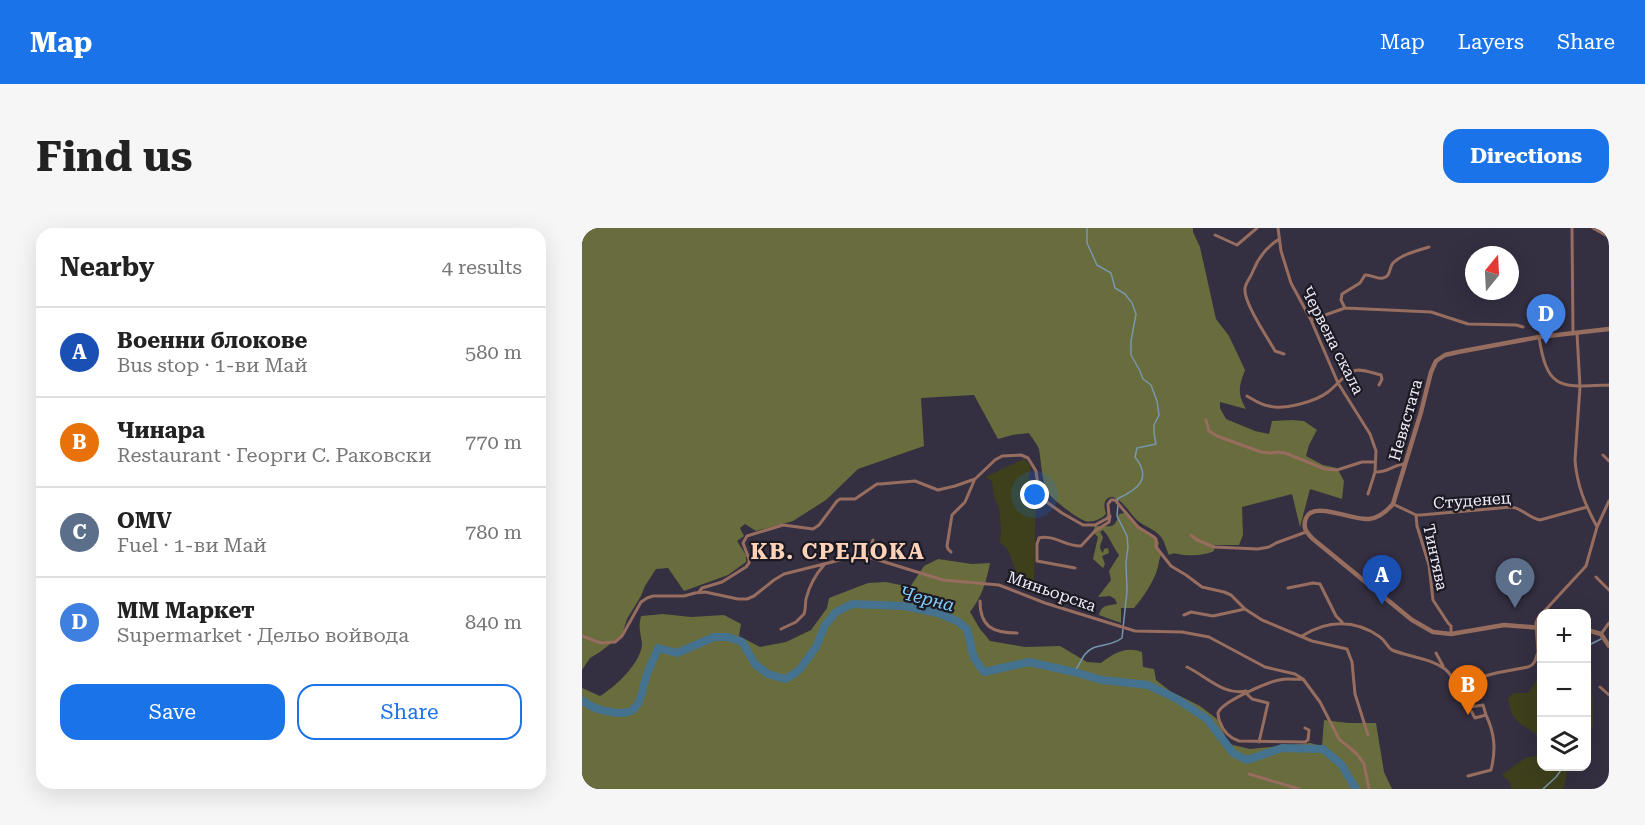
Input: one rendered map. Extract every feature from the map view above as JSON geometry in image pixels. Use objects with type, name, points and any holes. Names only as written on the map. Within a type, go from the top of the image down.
[{"type":"street","points":[[1215,235],[1237,245],[1257,228]]},
{"type":"street","name":"Червена скала","points":[[1278,228],[1291,283],[1311,320],[1338,383],[1370,434],[1376,451],[1375,472],[1368,494]]},
{"type":"street","points":[[1572,228],[1575,334],[1580,387],[1575,460],[1577,482],[1598,527]]},
{"type":"street","points":[[1593,228],[1609,237]]},
{"type":"street","points":[[1279,239],[1256,263],[1245,291],[1251,309],[1275,351],[1284,354]]},
{"type":"street","points":[[1345,308],[1341,300],[1342,294],[1360,283],[1365,275],[1384,279],[1388,276],[1392,264],[1405,255],[1429,248]]},
{"type":"street","points":[[1311,320],[1345,308],[1431,312],[1468,324],[1523,327]]},
{"type":"street","name":"Невястата","points":[[1393,504],[1436,361],[1445,355],[1539,337],[1609,329]]},
{"type":"street","points":[[1539,337],[1542,358],[1553,378],[1563,384],[1580,387],[1609,385]]},
{"type":"street","points":[[1247,396],[1265,406],[1299,404],[1325,394],[1353,371],[1361,370],[1381,375],[1379,386]]},
{"type":"street","points":[[1206,420],[1209,431],[1217,436],[1262,452],[1285,453],[1325,469],[1337,470],[1362,462],[1375,462]]},
{"type":"street","points":[[951,552],[947,546],[952,515],[965,502],[975,479],[1002,456],[1022,455],[1028,458],[1036,471],[1039,493],[1048,503],[1083,525],[1100,523],[1107,519],[1109,514]]},
{"type":"street","points":[[1603,455],[1609,461]]},
{"type":"street","points":[[1375,472],[1406,464]]},
{"type":"street","points":[[699,592],[702,588],[722,582],[746,567],[749,559],[743,543],[747,536],[783,525],[813,529],[819,525],[837,501],[858,498],[877,484],[915,481],[938,489],[975,479]]},
{"type":"street","points":[[1075,568],[1037,561],[1039,538],[1046,537],[1081,546],[1095,531],[1108,522],[1109,502],[1116,500],[1138,527],[1156,539],[1156,547],[1171,566],[1202,587],[1231,595],[1245,609],[1270,624],[1319,643],[1347,649],[1352,662],[1355,694],[1368,735]]},
{"type":"street","points":[[1545,609],[1586,566],[1609,501]]},
{"type":"street","points":[[1393,504],[1385,513],[1368,520],[1329,512],[1311,512],[1304,523],[1306,532],[1412,620],[1433,632],[1451,634],[1504,625],[1537,628]]},
{"type":"street","name":"Студенец","points":[[1393,504],[1416,515],[1511,507],[1540,520],[1587,507]]},
{"type":"street","name":"Тинтява","points":[[1416,515],[1417,526],[1429,565],[1433,600],[1451,626],[1451,634]]},
{"type":"street","points":[[1191,535],[1214,547],[1258,549],[1306,532]]},
{"type":"street","points":[[868,557],[873,540]]},
{"type":"street","name":"Миньорска","points":[[582,636],[601,644],[615,642],[622,636],[641,602],[653,596],[684,596],[699,592],[738,599],[747,598],[754,596],[784,574],[852,557],[868,557],[943,580],[999,585],[1044,603],[1128,629],[1142,632],[1182,632],[1201,635],[1265,667],[1294,674],[1303,679]]},
{"type":"street","points":[[781,629],[796,622],[804,614],[810,588],[825,563]]},
{"type":"street","points":[[1596,577],[1609,590]]},
{"type":"street","points":[[1288,588],[1313,583],[1320,584],[1336,616],[1342,622]]},
{"type":"street","points":[[980,601],[988,627],[997,632],[1017,633]]},
{"type":"street","points":[[1184,615],[1191,612],[1213,616],[1245,609]]},
{"type":"street","points":[[1302,636],[1316,628],[1342,622],[1377,634],[1387,642],[1391,649],[1444,668]]},
{"type":"street","points":[[1602,636],[1609,623]]},
{"type":"street","points":[[1591,632],[1602,636],[1609,646]]},
{"type":"street","points":[[1436,653],[1474,718],[1486,715]]},
{"type":"street","points":[[1456,684],[1528,667],[1535,661],[1537,655]]},
{"type":"street","points":[[1187,667],[1229,690],[1238,693],[1251,690]]},
{"type":"street","points":[[1305,728],[1309,730],[1308,740],[1305,742],[1236,740],[1224,730],[1220,722],[1219,711],[1265,683],[1282,679],[1303,679],[1320,702],[1339,739],[1357,754],[1364,764],[1370,789]]},
{"type":"street","points":[[1600,687],[1609,695]]},
{"type":"street","points":[[1246,693],[1252,699],[1268,703],[1259,742]]},
{"type":"street","points":[[1468,776],[1491,770],[1495,742],[1493,729],[1483,705],[1470,708]]},
{"type":"street","points":[[1249,774],[1299,789]]},
{"type":"green space","points":[[582,228],[1193,228],[1200,247],[1216,319],[1229,336],[1245,370],[1240,390],[1246,409],[1220,402],[1220,408],[1226,419],[1269,434],[1272,421],[1304,421],[1317,430],[1306,456],[1323,465],[1337,468],[1344,481],[1342,499],[1310,489],[1300,527],[1292,494],[1242,507],[1243,535],[1239,545],[1215,545],[1214,551],[1199,555],[1175,553],[1169,555],[1159,534],[1138,521],[1119,500],[1110,497],[1106,500],[1104,507],[1106,514],[1091,521],[1081,519],[1059,503],[1045,487],[1039,449],[1029,433],[998,439],[974,395],[921,398],[924,446],[858,469],[826,500],[793,521],[756,531],[745,524],[740,528],[744,536],[737,541],[746,555],[746,562],[728,575],[684,591],[668,568],[656,569],[627,619],[622,635],[590,658],[582,670]]},
{"type":"green space","points":[[1024,459],[1031,466],[1028,478],[1036,487],[1034,588],[1022,587],[1008,550],[1000,542],[999,508],[994,497],[992,481],[985,477]]},
{"type":"green space","points":[[1125,513],[1135,525],[1157,539],[1162,553],[1157,571],[1140,600],[1134,608],[1121,608],[1121,623],[1099,615],[1104,607],[1117,604],[1110,596],[1098,597],[1111,580],[1109,571],[1119,555],[1103,530],[1100,532],[1103,537],[1100,549],[1103,553],[1104,549],[1108,548],[1109,553],[1102,556],[1105,564],[1103,568],[1093,559],[1098,537],[1093,532],[1095,526],[1113,525],[1119,514]]},
{"type":"green space","points":[[938,559],[972,564],[990,563],[983,589],[970,612],[990,641],[1025,647],[1060,646],[1087,662],[1101,663],[1125,650],[1142,652],[1143,667],[1154,669],[1156,680],[1217,719],[1229,744],[1250,749],[1310,743],[1322,746],[1324,720],[1376,723],[1384,772],[1392,789],[582,789],[582,688],[600,696],[613,687],[632,667],[642,645],[641,616],[724,615],[741,624],[739,636],[760,647],[786,642],[811,630],[827,608],[829,598],[868,583],[886,582],[910,587],[924,566]]},
{"type":"green space","points":[[1591,673],[1592,674],[1593,726],[1591,729]]},
{"type":"green space","points":[[1537,681],[1537,736],[1512,714],[1508,698],[1514,693],[1528,693]]},
{"type":"green space","points":[[1537,756],[1537,771],[1567,771],[1564,787],[1562,789],[1511,789],[1509,782],[1502,775],[1525,758]]},
{"type":"waterway","points":[[1087,228],[1087,243],[1097,265],[1111,273],[1115,288],[1125,294],[1132,303],[1136,314],[1131,355],[1143,379],[1151,385],[1159,415],[1154,425],[1156,444],[1137,448],[1135,457],[1142,471],[1141,482],[1117,499],[1118,501]]},
{"type":"waterway","points":[[1074,672],[1089,650],[1122,638],[1127,591],[1128,547],[1127,536],[1117,516],[1118,505]]},
{"type":"waterway","name":"Черна","points":[[582,700],[603,710],[629,712],[638,704],[658,648],[677,653],[714,637],[728,637],[742,642],[755,664],[768,674],[785,679],[800,669],[816,647],[825,625],[836,612],[852,604],[904,606],[938,613],[957,621],[967,629],[974,658],[984,672],[1029,662],[1102,680],[1148,685],[1177,699],[1207,719],[1233,753],[1247,760],[1282,748],[1323,749],[1341,764],[1356,789]]},
{"type":"waterway","points":[[1591,644],[1601,639]]},
{"type":"waterway","points":[[1543,789],[1560,771]]},
{"type":"place","name":"ММ Маркет","points":[[1546,344]]},
{"type":"place","name":"Военни блокове","points":[[1382,605]]},
{"type":"place","name":"OMV","points":[[1515,608]]},
{"type":"place","name":"Чинара","points":[[1468,715]]},
{"type":"district","name":"КВ. СРЕДОКА","points":[[838,551]]}]
